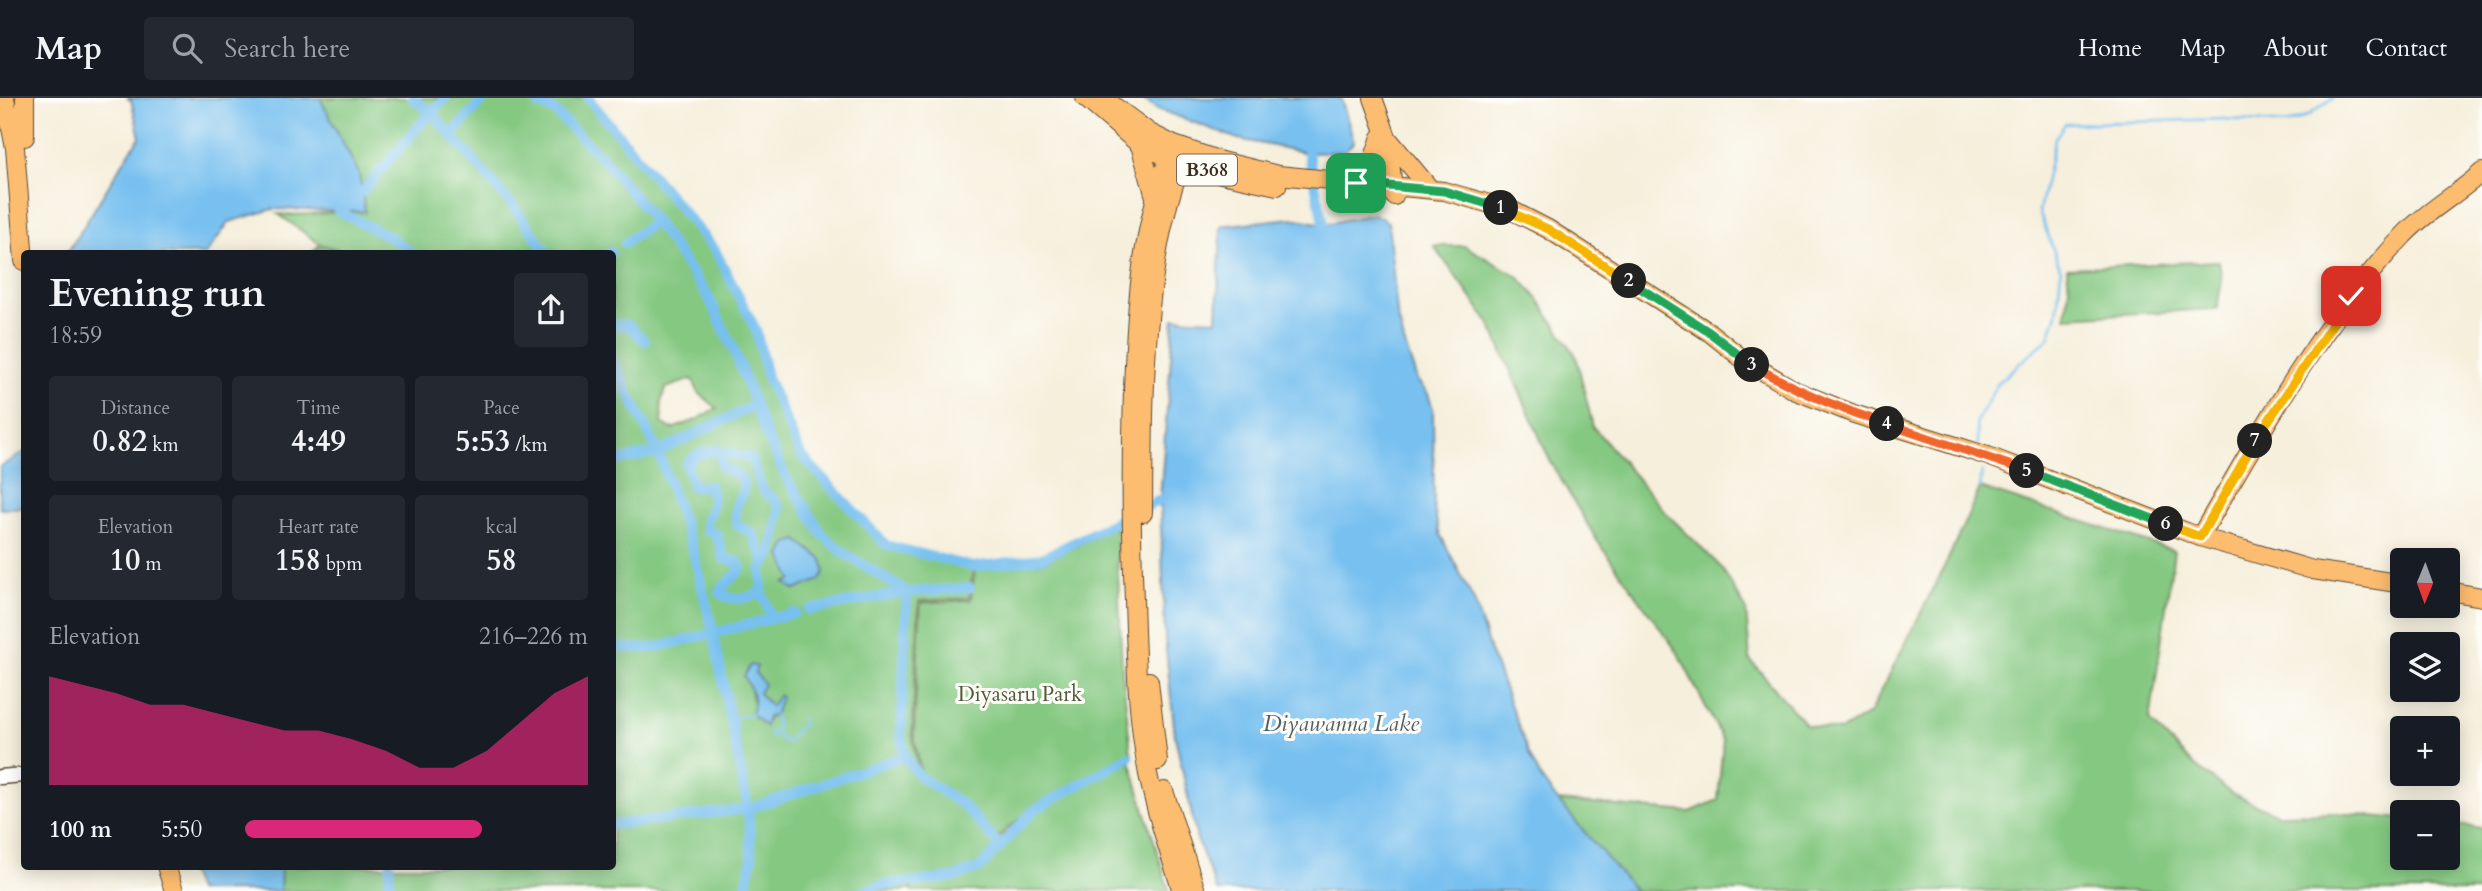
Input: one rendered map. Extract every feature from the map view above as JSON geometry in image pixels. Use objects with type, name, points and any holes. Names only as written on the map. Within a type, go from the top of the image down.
[{"type":"main road","points":[[5,98],[16,167],[23,250]]},
{"type":"main road","points":[[18,98],[25,137]]},
{"type":"main road","points":[[25,98],[25,137],[35,250]]},
{"type":"main road","name":"B368","points":[[1084,98],[1140,145],[1221,161],[1277,180]]},
{"type":"main road","name":"B368","points":[[1103,98],[1178,154],[1212,172],[1389,192],[1444,191],[1510,210],[1548,229],[1709,332],[1744,360],[1796,391],[1854,414],[2014,466],[2200,537],[2313,570],[2390,582]]},
{"type":"main road","points":[[1373,98],[1384,137],[1389,192]]},
{"type":"main road","points":[[0,123],[16,167]]},
{"type":"main road","points":[[1356,183],[1372,163],[1384,137]]},
{"type":"main road","points":[[1384,137],[1431,190]]},
{"type":"main road","points":[[1140,145],[1163,195]]},
{"type":"main road","points":[[1178,154],[1163,195],[1149,315],[1137,533],[1139,714],[1148,775],[1182,891]]},
{"type":"main road","points":[[1163,195],[1189,180],[1212,172]]},
{"type":"main road","points":[[2200,537],[2258,436],[2351,296],[2404,234],[2482,172]]},
{"type":"main road","name":"B368","points":[[1330,186],[1356,183],[1428,202],[1469,200]]},
{"type":"main road","points":[[1137,533],[1147,662],[1161,779],[1196,891]]},
{"type":"main road","points":[[2460,593],[2482,597]]},
{"type":"main road","points":[[167,870],[174,891]]},
{"type":"main road","points":[[179,870],[185,891]]},
{"type":"street","points":[[0,777],[21,775]]},
{"type":"green space","points":[[320,98],[588,98],[715,250],[756,330],[767,377],[801,455],[886,545],[973,567],[969,598],[919,601],[912,734],[919,776],[963,805],[997,840],[1035,810],[1129,757],[1169,891],[912,891],[911,888],[901,891],[280,891],[281,870],[616,870],[616,250],[339,250],[320,244],[278,214],[364,212],[359,174]],"holes":[[[692,379],[699,393],[717,408],[672,429],[662,423],[661,402],[666,388]],[[797,540],[821,559],[796,590],[786,582],[792,580],[790,572]],[[750,665],[761,688],[760,695],[771,707],[778,704],[768,717],[752,701]]]},
{"type":"green space","points":[[320,244],[339,250],[315,250]]},
{"type":"green space","points":[[1434,246],[1465,246],[1519,277],[1538,299],[1576,356],[1593,427],[1667,514],[1721,567],[1746,609],[1750,660],[1806,725],[1840,731],[1870,713],[1950,555],[1980,488],[2174,551],[2150,721],[2191,763],[2233,794],[2277,814],[2337,813],[2390,818],[2390,870],[2460,870],[2460,825],[2482,828],[2482,891],[1635,891],[1558,801],[1690,812],[1718,800],[1723,740],[1678,653],[1598,542],[1551,463],[1490,324]]},
{"type":"green space","points":[[2219,261],[2222,281],[2217,309],[2066,317],[2069,287],[2067,268]]},
{"type":"green space","name":"Diyasaru Park","points":[[1116,526],[1122,668],[1131,754],[1033,808],[997,837],[965,803],[921,774],[914,734],[921,603],[971,600],[975,570],[1043,562]]},
{"type":"water","points":[[127,98],[320,98],[359,174],[365,212],[273,209],[229,222],[209,250],[69,250],[140,137],[131,100]]},
{"type":"water","points":[[1141,98],[1341,98],[1354,142],[1343,152],[1308,153],[1238,139],[1158,109]]},
{"type":"water","name":"Diyawanna Lake","points":[[1374,214],[1388,222],[1397,313],[1417,380],[1428,394],[1433,409],[1434,508],[1439,532],[1474,601],[1490,651],[1529,754],[1541,778],[1635,891],[1217,891],[1197,839],[1175,736],[1165,639],[1160,500],[1174,318],[1217,320],[1221,226],[1292,218],[1324,224]]},
{"type":"water","points":[[21,454],[21,507],[0,509],[0,467]]},
{"type":"water","points":[[797,540],[822,559],[825,571],[820,580],[795,590],[785,583],[792,580],[781,556],[787,543]]},
{"type":"water","points":[[750,665],[757,666],[755,672],[764,684],[759,693],[771,706],[779,695],[781,698],[775,715],[768,717],[765,726],[751,714],[753,698],[744,676]]},
{"type":"water","points":[[189,870],[281,870],[280,891],[197,891]]},
{"type":"waterway","points":[[412,98],[431,112],[514,207],[545,250]]},
{"type":"waterway","points":[[362,192],[446,98]]},
{"type":"waterway","points":[[451,135],[485,98]]},
{"type":"waterway","points":[[536,98],[538,104],[553,110],[606,162],[655,221],[708,296],[733,348],[768,439],[787,479],[823,535],[844,553],[907,592],[901,735],[905,756],[919,776],[963,805],[1001,847]]},
{"type":"waterway","points":[[588,98],[715,250],[756,330],[767,377],[801,455],[886,545],[973,567],[1042,558],[1160,500]]},
{"type":"waterway","points":[[1978,445],[1976,424],[1998,382],[2049,338],[2057,314],[2061,270],[2039,211],[2055,138],[2065,124],[2225,119],[2286,124],[2309,115],[2333,98]]},
{"type":"waterway","points":[[1308,153],[1324,224]]},
{"type":"waterway","points":[[338,211],[392,238],[408,250]]},
{"type":"waterway","points":[[625,243],[655,221]]},
{"type":"waterway","points":[[616,325],[628,325],[645,341]]},
{"type":"waterway","points":[[616,368],[658,452],[692,547],[713,631],[748,809],[752,859],[745,891]]},
{"type":"waterway","points":[[616,461],[658,452],[755,405]]},
{"type":"waterway","points":[[719,450],[722,467],[738,475],[744,487],[735,510],[737,525],[753,534],[765,563]]},
{"type":"waterway","points":[[762,593],[734,599],[720,592],[741,567],[738,562],[724,559],[717,535],[707,530],[706,519],[712,503],[712,491],[710,486],[693,487],[686,464],[701,453],[717,451],[751,458],[763,491],[775,500],[780,508],[771,555],[761,570],[762,593],[772,618]]},
{"type":"waterway","points":[[1980,488],[1982,472]]},
{"type":"waterway","points":[[809,610],[907,592],[970,588]]},
{"type":"waterway","points":[[616,648],[653,648],[795,613]]},
{"type":"waterway","points":[[730,719],[751,714]]},
{"type":"waterway","points":[[775,715],[777,730],[770,732],[770,736],[780,736],[781,740],[789,742],[794,732],[803,725],[803,719]]},
{"type":"waterway","points":[[616,825],[748,809],[905,756]]},
{"type":"waterway","points":[[864,891],[881,885],[952,878],[980,868],[1034,810],[1129,757]]},
{"type":"waterway","points":[[389,891],[390,870]]},
{"type":"route","points":[[1356,183],[1444,191],[1510,210],[1548,229],[1709,332],[1744,360],[1796,391],[1854,414],[1988,456],[2200,537],[2258,436],[2351,296]]}]
